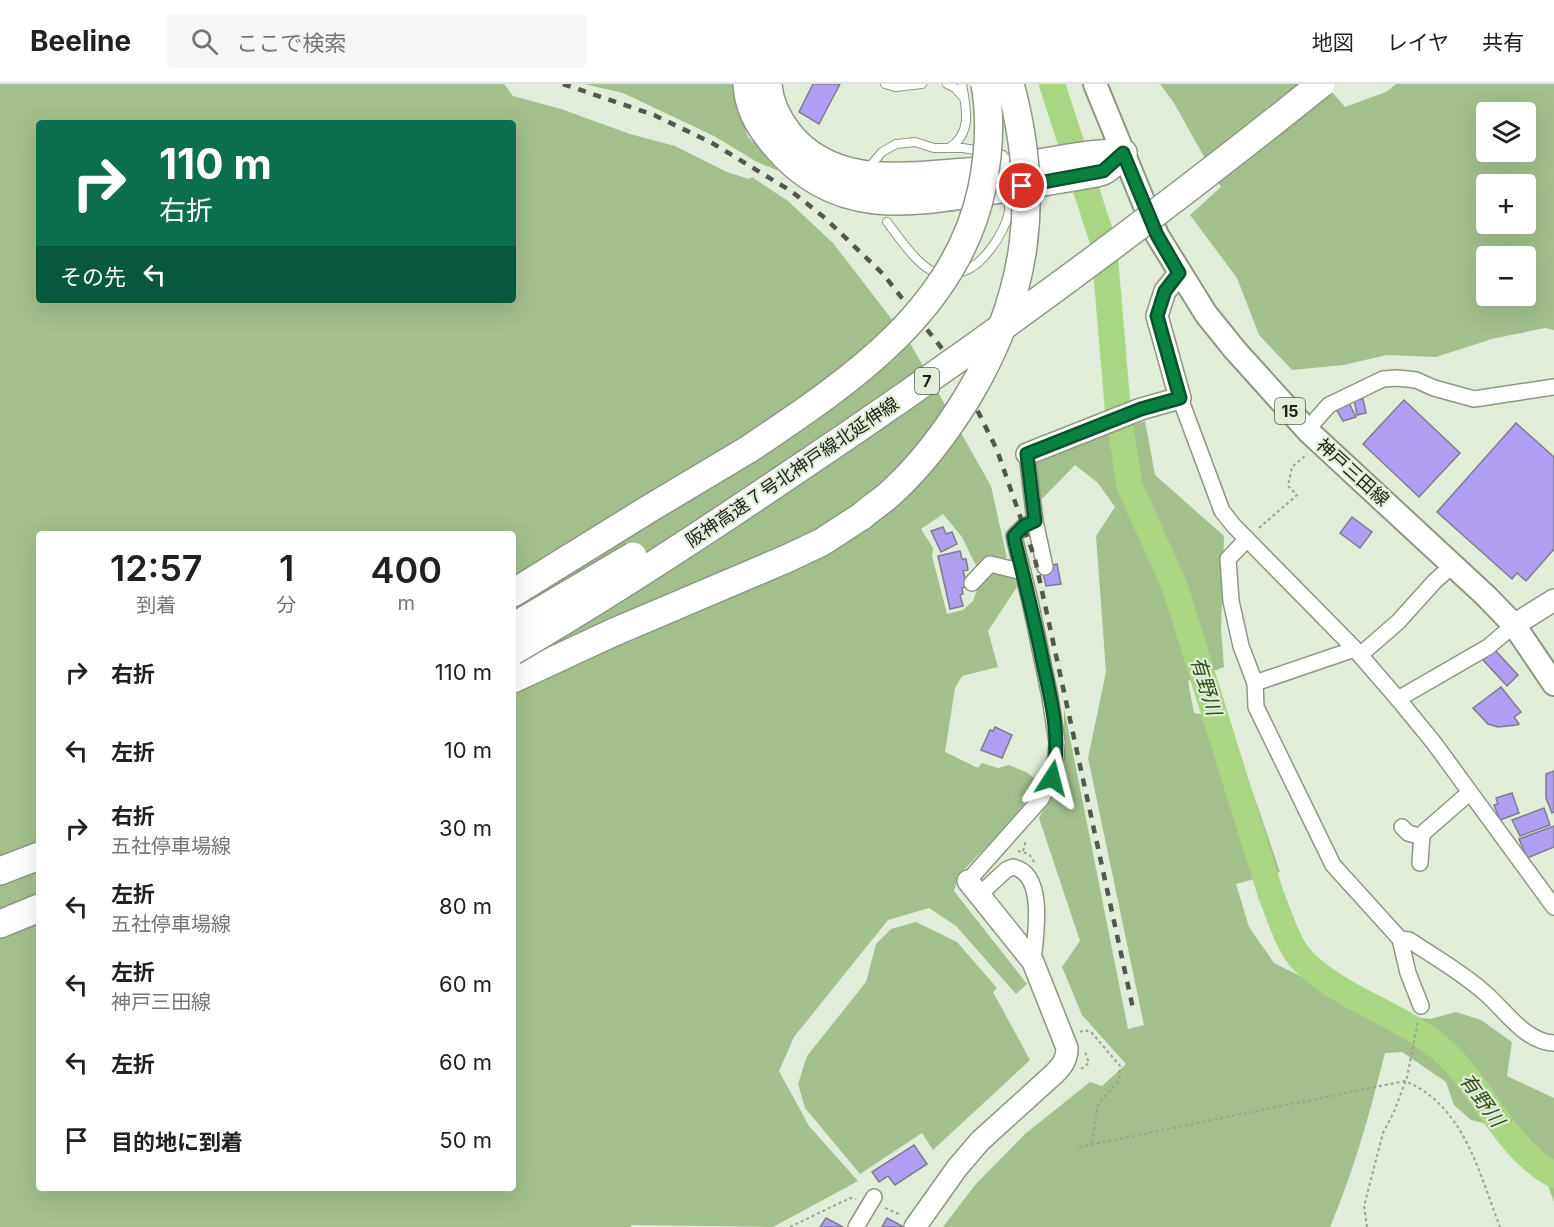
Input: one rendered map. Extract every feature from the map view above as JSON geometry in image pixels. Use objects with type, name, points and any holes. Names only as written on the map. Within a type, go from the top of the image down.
[{"type":"highway","points":[[747,84],[753,112],[763,132],[782,154],[814,179],[850,197],[877,202],[903,202],[1006,178],[1108,159]]},
{"type":"highway","points":[[768,84],[773,107],[781,123],[807,152],[823,163],[842,170],[887,178],[1006,178]]},
{"type":"highway","points":[[516,678],[612,633],[740,580],[822,542],[862,516],[893,491],[936,445],[978,379],[1008,316],[1019,270],[1026,222],[1027,190],[1024,157],[1010,84]]},
{"type":"highway","name":"阪神高速７号北神戸線北延伸線","points":[[516,625],[639,552],[962,340],[1200,159],[1292,84]]},
{"type":"highway","name":"阪神高速７号北神戸線北延伸線","points":[[516,649],[565,621],[733,513],[953,363],[1167,205],[1321,84]]},
{"type":"highway","points":[[516,592],[758,443],[864,368],[897,337],[935,293],[954,264],[970,230],[980,200],[988,147],[989,116],[975,92]]},
{"type":"highway","points":[[0,871],[36,857]]},
{"type":"highway","points":[[0,924],[36,909]]},
{"type":"main road","name":"神戸三田線","points":[[1095,84],[1108,159],[1206,314],[1235,350],[1315,437],[1454,564],[1514,625],[1554,684]]},
{"type":"street","points":[[1179,273],[1165,291],[1157,316],[1180,398],[1222,511],[1357,651],[1398,699],[1434,743],[1554,907]]},
{"type":"street","points":[[1315,437],[1313,423],[1329,405],[1383,379],[1416,380],[1434,388],[1474,399],[1554,387]]},
{"type":"street","points":[[1045,567],[1035,521],[1027,454],[1141,409],[1180,398]]},
{"type":"street","points":[[974,888],[1048,789],[1054,768],[1057,742],[1050,697],[1014,536],[1024,526],[1035,521]]},
{"type":"street","points":[[1247,539],[1228,559],[1228,577],[1230,601],[1241,646],[1255,683],[1256,707],[1333,865],[1400,939],[1408,973],[1421,1006]]},
{"type":"street","points":[[972,583],[990,564],[1023,572]]},
{"type":"street","points":[[1255,683],[1349,651],[1357,651],[1398,622],[1435,581],[1454,564]]},
{"type":"street","points":[[1398,699],[1488,647],[1514,625],[1554,600]]},
{"type":"street","points":[[1420,863],[1422,834],[1469,793]]},
{"type":"street","points":[[1402,827],[1408,833],[1422,837]]},
{"type":"street","points":[[974,888],[1014,867],[1026,873],[1031,882],[1037,907],[1033,962]]},
{"type":"street","points":[[915,1227],[957,1168],[980,1141],[1054,1074],[1064,1062],[1067,1048],[1033,962],[974,888]]},
{"type":"street","points":[[1400,939],[1409,939],[1484,992],[1512,1021],[1543,1042],[1554,1043]]},
{"type":"street","points":[[856,1227],[874,1197]]},
{"type":"lane","points":[[885,84],[895,87],[922,84]]},
{"type":"lane","points":[[947,84],[975,92]]},
{"type":"lane","points":[[962,84],[975,92]]},
{"type":"lane","points":[[948,149],[958,142],[965,131],[975,92]]},
{"type":"lane","points":[[871,165],[882,152],[896,144],[915,142],[934,148],[963,148],[1003,154],[1009,211],[997,240],[980,263],[960,273],[935,273],[923,266],[887,222]]},
{"type":"path","points":[[1247,539],[1296,495],[1288,486],[1292,467],[1315,437]]},
{"type":"path","points":[[1023,851],[1025,841]]},
{"type":"path","points":[[1018,851],[1023,851],[1034,859],[1037,868]]},
{"type":"path","points":[[1367,1227],[1364,1206],[1383,1133],[1394,1112],[1406,1079],[1421,1006]]},
{"type":"path","points":[[1078,1033],[1085,1030],[1092,1033],[1120,1066],[1119,1081],[1098,1104],[1092,1144]]},
{"type":"path","points":[[1081,1043],[1089,1063],[1081,1070]]},
{"type":"path","points":[[1079,1147],[1406,1079],[1433,1097],[1461,1128],[1500,1227]]},
{"type":"green space","points":[[0,84],[504,84],[513,96],[561,109],[630,134],[675,146],[727,172],[749,179],[752,177],[788,201],[833,243],[910,343],[991,486],[1007,558],[991,558],[977,568],[962,537],[943,514],[921,529],[933,548],[932,556],[947,614],[963,610],[973,601],[979,584],[991,572],[1014,575],[1017,587],[988,631],[998,667],[962,676],[955,688],[945,752],[978,768],[982,763],[998,768],[1009,765],[1026,772],[1037,780],[1037,785],[1015,817],[958,876],[954,891],[1027,984],[1016,994],[956,926],[929,908],[888,920],[794,1037],[779,1071],[809,1126],[858,1181],[773,1227],[632,1225],[630,1227],[0,1227]]},
{"type":"green space","points":[[584,84],[732,84],[748,137],[779,171],[757,162],[714,136],[623,93]]},
{"type":"green space","points":[[1160,84],[1325,84],[1345,107],[1386,92],[1396,84],[1554,84],[1554,330],[1545,328],[1492,339],[1436,357],[1387,355],[1343,365],[1292,370],[1259,335],[1237,278],[1190,215],[1221,187],[1174,103]]},
{"type":"green space","points":[[1145,421],[1155,475],[1224,536],[1221,629],[1224,667],[1188,681],[1194,713],[1225,717],[1280,872],[1236,884],[1249,927],[1274,963],[1328,990],[1362,991],[1406,1016],[1430,1019],[1456,1012],[1481,1020],[1512,1042],[1507,1076],[1554,1098],[1554,1202],[1537,1155],[1512,1130],[1471,1120],[1454,1105],[1446,1082],[1402,1052],[1385,1053],[1361,1141],[1330,1227],[943,1227],[975,1185],[1025,1134],[1090,1082],[1102,1086],[1126,1064],[1082,1015],[1062,967],[1080,941],[1039,818],[1064,773],[1064,708],[1128,1029],[1144,1025],[1088,758],[1106,672],[1096,536],[1115,507],[1098,483],[1075,465],[1042,499],[1033,460]]},
{"type":"green space","points":[[916,922],[957,942],[997,988],[993,992],[1030,1060],[933,1150],[922,1133],[860,1174],[805,1108],[798,1084],[807,1056],[866,982],[876,944],[891,929]]},
{"type":"building","points":[[813,84],[840,84],[819,124],[799,112]]},
{"type":"building","points":[[1363,399],[1366,413],[1357,415],[1354,400]]},
{"type":"building","points":[[1404,400],[1460,453],[1419,497],[1363,444]]},
{"type":"building","points":[[1348,401],[1356,417],[1343,421],[1335,407]]},
{"type":"building","points":[[1516,423],[1554,457],[1554,549],[1526,581],[1517,573],[1512,579],[1437,512]]},
{"type":"building","points":[[1352,517],[1372,532],[1360,548],[1340,533]]},
{"type":"building","points":[[943,527],[946,534],[952,532],[957,544],[941,552],[931,531]]},
{"type":"building","points":[[960,551],[962,559],[966,559],[968,570],[963,571],[967,586],[962,588],[963,594],[960,595],[963,606],[950,609],[938,556]]},
{"type":"building","points":[[1057,564],[1061,584],[1046,586],[1042,568]]},
{"type":"building","points":[[1494,649],[1518,675],[1507,686],[1483,660]]},
{"type":"building","points":[[1501,687],[1521,712],[1514,717],[1519,724],[1517,725],[1498,727],[1488,724],[1473,708]]},
{"type":"building","points":[[995,727],[1012,735],[1002,758],[981,750],[990,730],[993,731]]},
{"type":"building","points":[[1554,771],[1554,812],[1552,813],[1546,798],[1546,774]]},
{"type":"building","points":[[1512,793],[1519,813],[1500,820],[1494,805],[1498,804],[1496,798]]},
{"type":"building","points":[[1544,808],[1550,825],[1520,836],[1512,820]]},
{"type":"building","points":[[1554,826],[1554,847],[1527,858],[1519,839]]},
{"type":"building","points":[[914,1145],[927,1164],[895,1185],[888,1176],[879,1182],[872,1172]]},
{"type":"building","points":[[826,1218],[843,1227],[820,1227]]},
{"type":"building","points":[[887,1218],[902,1226],[902,1227],[882,1227]]},
{"type":"waterway","name":"有野川","points":[[1052,84],[1104,245],[1118,412],[1130,487],[1175,587],[1271,895],[1288,938],[1297,954],[1317,974],[1415,1030],[1448,1056],[1464,1073],[1519,1146],[1535,1162],[1554,1175]]},
{"type":"railway","points":[[563,84],[654,115],[712,143],[791,191],[825,218],[883,274],[955,365],[997,450],[1035,559],[1134,1013]]},
{"type":"route","points":[[1022,186],[1103,171],[1123,153],[1157,235],[1179,273],[1165,291],[1157,316],[1180,398],[1141,409],[1027,454],[1035,521],[1024,526],[1014,536],[1050,697],[1057,742],[1052,778]]}]
